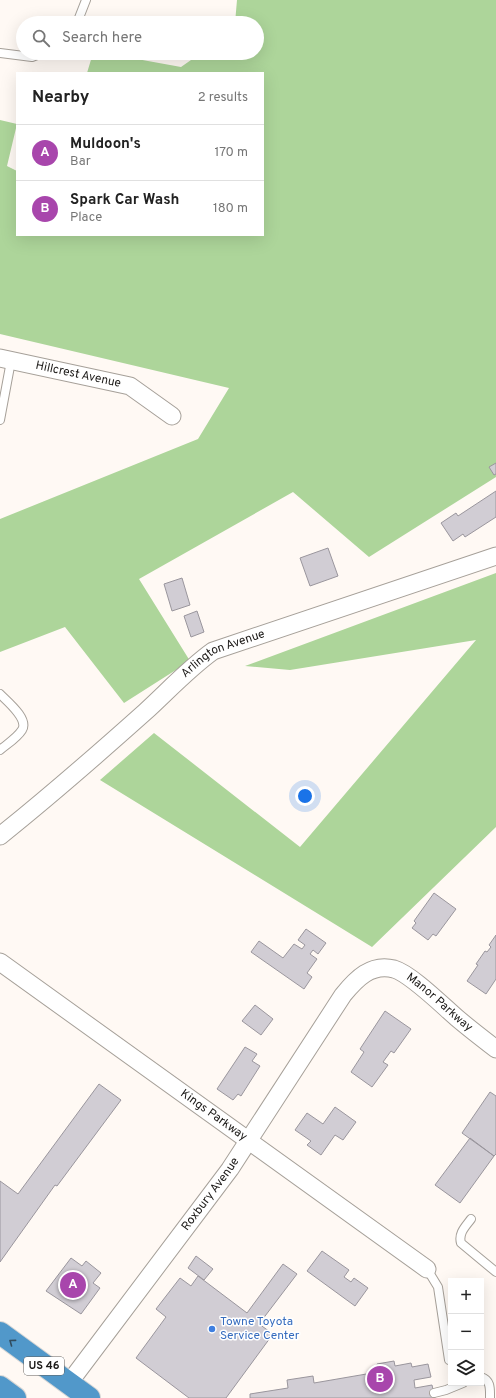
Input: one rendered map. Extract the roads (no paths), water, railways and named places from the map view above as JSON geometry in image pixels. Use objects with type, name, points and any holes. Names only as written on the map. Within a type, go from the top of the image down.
[{"type":"highway","name":"US 46","points":[[0,1333],[89,1398]]},
{"type":"highway","points":[[0,1387],[15,1398]]},
{"type":"street","name":"Hillcrest Avenue","points":[[6,359],[130,386],[172,416]]},
{"type":"street","name":"Arlington Avenue","points":[[0,836],[67,781],[147,711],[198,662],[213,651],[496,556]]},
{"type":"street","name":"Kings Parkway","points":[[0,962],[427,1269]]},
{"type":"street","name":"Roxbury Avenue","points":[[68,1383],[189,1225],[223,1178],[343,995],[362,974],[378,969]]},
{"type":"street","name":"Manor Parkway","points":[[378,969],[394,969],[411,979],[458,1020],[496,1048]]},
{"type":"lane","points":[[80,16],[86,0]]},
{"type":"lane","points":[[0,53],[16,55]]},
{"type":"lane","points":[[0,417],[6,359]]},
{"type":"lane","points":[[0,694],[22,718],[24,724],[20,732],[0,750]]},
{"type":"lane","points":[[471,1219],[461,1232],[461,1243],[496,1272]]},
{"type":"lane","points":[[427,1269],[438,1287],[448,1353]]},
{"type":"lane","points":[[484,1378],[488,1383],[490,1398]]},
{"type":"lane","points":[[434,1393],[456,1386]]},
{"type":"place","name":"Muldoon's","points":[[73,1285]]},
{"type":"place","name":"Towne Toyota Service Center","points":[[212,1329]]},
{"type":"place","name":"Spark Car Wash","points":[[380,1379]]}]
